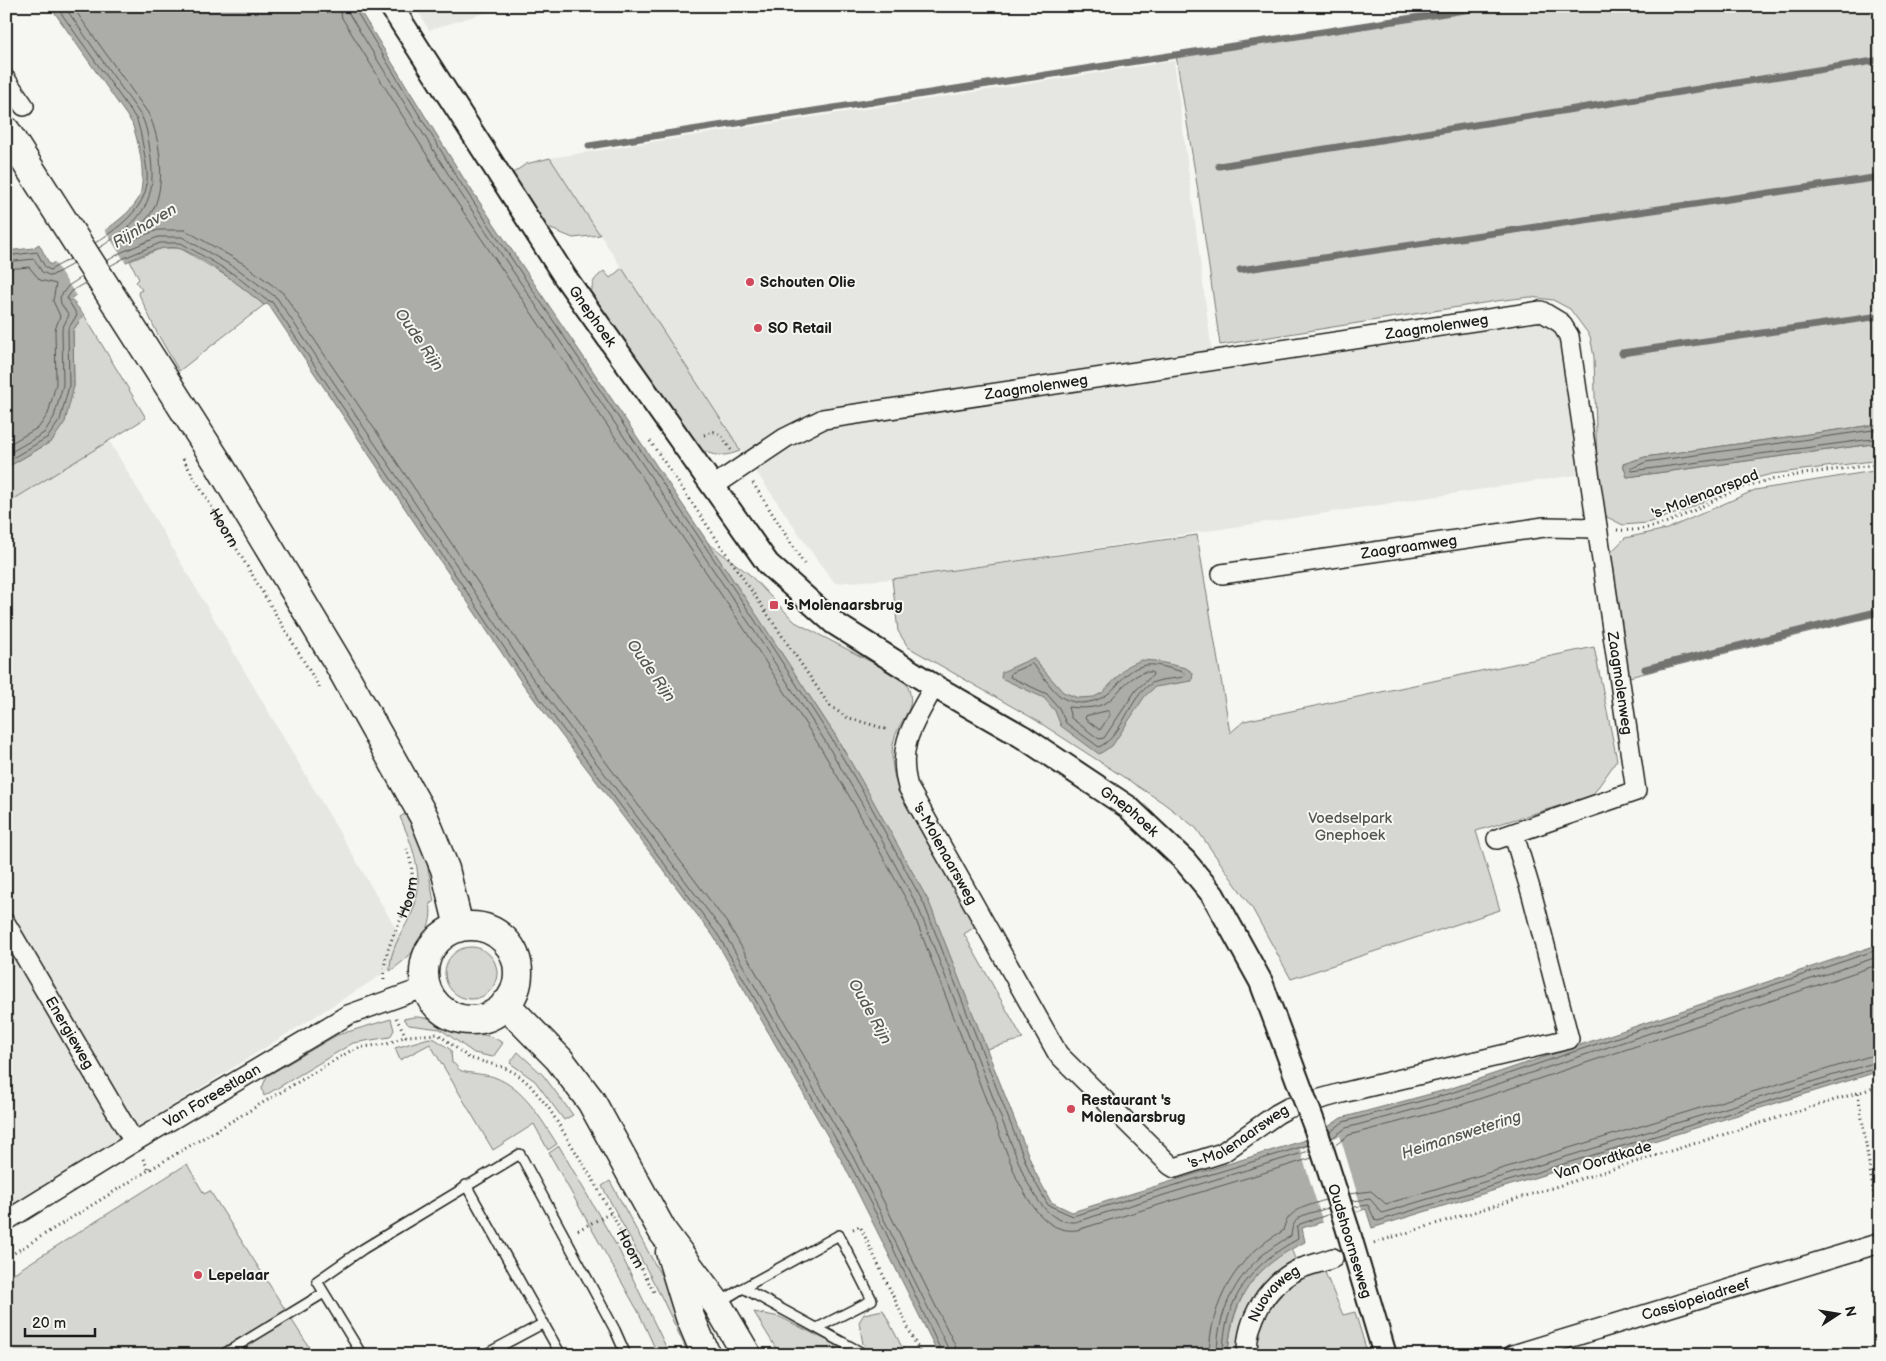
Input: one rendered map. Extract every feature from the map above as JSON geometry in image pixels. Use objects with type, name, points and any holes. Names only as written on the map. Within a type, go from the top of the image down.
[{"type":"main road","name":"Hoorn","points":[[6,131],[218,463],[322,636],[424,817],[445,869],[459,928]]},
{"type":"main road","points":[[469,926],[486,929],[495,933],[508,945],[516,962],[517,980],[511,997],[498,1011],[480,1018],[461,1018],[443,1010],[430,996],[426,987],[424,968],[430,950],[442,936],[459,928],[469,926]]},
{"type":"main road","points":[[505,1004],[558,1058],[591,1101],[663,1232],[717,1304],[747,1355]]},
{"type":"main road","points":[[663,1232],[690,1317],[706,1355]]},
{"type":"street","name":"Gnephoek","points":[[391,6],[565,277],[768,564],[816,609],[834,623],[934,686],[1023,737],[1128,807],[1185,861],[1213,895],[1261,982],[1315,1127]]},
{"type":"street","points":[[6,80],[24,106]]},
{"type":"street","name":"Zaagmolenweg","points":[[712,487],[785,438],[823,419],[1541,311],[1561,323],[1569,336],[1636,791],[1505,837]]},
{"type":"street","name":"Zaagraamweg","points":[[1222,574],[1544,527],[1597,528]]},
{"type":"street","name":"'s-Molenaarsweg","points":[[934,686],[909,734],[904,749],[903,768],[908,787],[1058,1054],[1170,1165],[1176,1168],[1222,1153],[1288,1108],[1342,1092],[1569,1039],[1532,895],[1505,837]]},
{"type":"street","name":"Energieweg","points":[[6,924],[134,1142]]},
{"type":"street","name":"Van Foreestlaan","points":[[6,1221],[134,1142],[348,1016],[426,987]]},
{"type":"street","name":"Oudshoornseweg","points":[[1315,1127],[1385,1355]]},
{"type":"street","name":"Cassiopeiadreef","points":[[1513,1355],[1880,1243]]},
{"type":"street","name":"Nuovaweg","points":[[1247,1355],[1252,1318],[1271,1290],[1298,1270],[1333,1258]]},
{"type":"lane","points":[[362,1355],[317,1281],[363,1248],[520,1154],[615,1330],[626,1355]]},
{"type":"lane","points":[[466,1185],[561,1355]]},
{"type":"lane","points":[[717,1304],[839,1235],[872,1300],[818,1328]]},
{"type":"lane","points":[[743,1288],[866,1355]]},
{"type":"lane","points":[[222,1355],[324,1293]]},
{"type":"lane","points":[[484,1355],[544,1323]]},
{"type":"path","name":"Hoorn","points":[[179,453],[322,692]]},
{"type":"path","points":[[665,463],[829,705],[846,717],[861,723],[909,734]]},
{"type":"path","name":"'s-Molenaarspad","points":[[1597,528],[1622,530],[1666,524],[1752,485],[1776,479],[1880,464]]},
{"type":"path","points":[[743,467],[806,567]]},
{"type":"path","name":"Hoorn","points":[[405,845],[412,875],[410,894],[407,910],[388,948],[384,977],[388,1000],[406,1036],[438,1034],[469,1058],[502,1066],[529,1084],[565,1132],[659,1301]]},
{"type":"path","name":"Van Foreestlaan","points":[[6,1258],[352,1050],[362,1046],[388,1044],[406,1036]]},
{"type":"path","name":"Van Oordtkade","points":[[1333,1258],[1399,1233],[1880,1086]]},
{"type":"path","points":[[1858,1093],[1880,1230]]},
{"type":"path","points":[[565,1237],[611,1213]]},
{"type":"path","points":[[839,1235],[860,1226],[921,1355]]},
{"type":"shaded area","points":[[415,6],[507,6],[429,30]]},
{"type":"shaded area","points":[[1174,61],[1212,353],[1540,301],[1570,316],[1602,471],[892,579],[835,583],[733,438],[550,158]]},
{"type":"shaded area","points":[[6,265],[412,956],[6,1209]]},
{"type":"green space","points":[[1491,6],[1880,6],[1880,424],[1645,457],[1623,464],[1627,477],[1880,443],[1880,460],[1772,474],[1745,481],[1684,511],[1647,523],[1623,525],[1605,516],[1597,469],[1594,357],[1590,336],[1570,309],[1553,300],[1530,297],[1496,301],[1220,345],[1176,55]]},
{"type":"green space","points":[[550,158],[600,235],[573,238],[546,227],[510,175],[526,164]]},
{"type":"green space","points":[[162,248],[180,248],[233,280],[264,305],[179,371],[157,333],[138,292],[142,290],[136,282],[139,279],[130,261]]},
{"type":"green space","points":[[622,268],[740,451],[719,455],[699,448],[592,295],[592,287],[598,276],[604,271],[610,278]]},
{"type":"green space","points":[[84,315],[146,418],[6,504],[6,468],[52,441],[74,386],[73,330]]},
{"type":"green space","points":[[1880,470],[1880,615],[1629,677],[1611,552],[1625,538],[1667,529],[1755,490]]},
{"type":"green space","name":"Voedselpark Gnephoek","points":[[1197,535],[1230,733],[1244,721],[1594,647],[1617,760],[1592,796],[1476,831],[1500,910],[1291,979],[1252,908],[1196,828],[1162,802],[1034,719],[908,647],[898,631],[892,579]]},
{"type":"green space","points":[[708,543],[749,574],[795,622],[904,679],[911,698],[908,711],[894,740],[893,768],[898,788],[976,926],[964,934],[1023,1039],[986,1049],[928,902],[835,735]]},
{"type":"green space","points":[[408,812],[425,851],[434,902],[430,903],[431,913],[426,933],[413,951],[390,971],[391,957],[410,917],[418,892],[417,866],[410,841],[400,817]]},
{"type":"green space","points":[[471,947],[481,949],[489,955],[495,963],[497,973],[495,983],[489,991],[481,997],[471,999],[461,997],[453,991],[447,983],[445,973],[447,963],[453,955],[461,949]]},
{"type":"green space","points":[[414,1017],[430,1020],[461,1032],[485,1035],[503,1043],[493,1057],[474,1053],[440,1029],[409,1025],[403,1019]]},
{"type":"green space","points":[[391,1019],[394,1030],[390,1037],[353,1043],[264,1096],[262,1088],[267,1076],[337,1035]]},
{"type":"green space","points":[[429,1038],[435,1039],[451,1050],[452,1063],[460,1070],[494,1077],[505,1082],[523,1096],[557,1144],[548,1150],[534,1124],[493,1150],[430,1044],[400,1060],[395,1048]]},
{"type":"green space","points":[[518,1052],[543,1075],[573,1115],[564,1120],[535,1081],[510,1063]]},
{"type":"green space","points":[[559,1146],[619,1250],[670,1355],[658,1355],[639,1313],[549,1153]]},
{"type":"green space","points":[[187,1164],[204,1194],[210,1191],[314,1355],[6,1355],[6,1278]]},
{"type":"green space","points":[[610,1181],[664,1281],[700,1355],[689,1355],[661,1296],[602,1186]]},
{"type":"green space","points":[[1291,1249],[1297,1263],[1240,1355],[1228,1355],[1233,1323],[1244,1293],[1264,1267],[1276,1257]]},
{"type":"green space","points":[[1324,1270],[1343,1315],[1355,1312],[1368,1355],[1255,1355],[1259,1321],[1292,1281]]},
{"type":"green space","points":[[883,1310],[906,1355],[878,1355],[863,1344],[859,1322],[864,1314]]},
{"type":"green space","points":[[754,1312],[780,1317],[836,1345],[835,1355],[780,1355]]},
{"type":"water","points":[[50,6],[357,6],[464,179],[760,620],[835,735],[871,797],[929,902],[1035,1172],[1051,1202],[1072,1212],[1312,1138],[1341,1118],[1449,1089],[1880,944],[1880,1071],[1372,1228],[1366,1209],[1302,1228],[1305,1242],[1287,1251],[1272,1262],[1248,1286],[1234,1317],[1228,1355],[939,1355],[843,1163],[714,937],[522,683],[268,304],[264,305],[213,266],[181,249],[156,250],[123,264],[92,282],[71,299],[84,315],[73,330],[74,386],[65,422],[52,441],[6,468],[6,251],[33,248],[39,244],[50,265],[100,234],[126,214],[135,204],[142,186],[141,159],[132,123]]},
{"type":"water","points":[[1880,424],[1880,443],[1627,477],[1623,464],[1645,457]]},
{"type":"water","points":[[1033,658],[1063,692],[1078,698],[1094,697],[1102,693],[1128,666],[1141,660],[1186,668],[1193,673],[1192,681],[1155,687],[1145,696],[1112,746],[1099,754],[1061,726],[1055,711],[1044,698],[1001,678],[1002,672]]},
{"type":"pier","points":[[104,229],[127,265],[77,297],[53,260]]},
{"type":"pier","points":[[1340,1136],[1362,1210],[1323,1223],[1300,1149]]},
{"type":"waterway","points":[[589,146],[1490,6]]},
{"type":"waterway","points":[[1219,166],[1880,60]]},
{"type":"waterway","points":[[1240,270],[1880,177]]},
{"type":"waterway","points":[[1622,353],[1880,316]]},
{"type":"waterway","points":[[1645,669],[1880,611]]},
{"type":"place","name":"Schouten Olie","points":[[750,282]]},
{"type":"place","name":"SO Retail","points":[[758,328]]},
{"type":"place","name":"'s Molenaarsbrug","points":[[774,605]]},
{"type":"place","name":"Restaurant 's Molenaarsbrug","points":[[1071,1109]]},
{"type":"place","name":"Lepelaar","points":[[198,1275]]},
{"type":"water label","name":"Rijnhaven","points":[[144,225]]},
{"type":"water label","name":"Oude Rijn","points":[[420,339]]},
{"type":"water label","name":"Oude Rijn","points":[[652,670]]},
{"type":"water label","name":"Oude Rijn","points":[[871,1011]]},
{"type":"water label","name":"Heimanswetering","points":[[1461,1134]]}]
